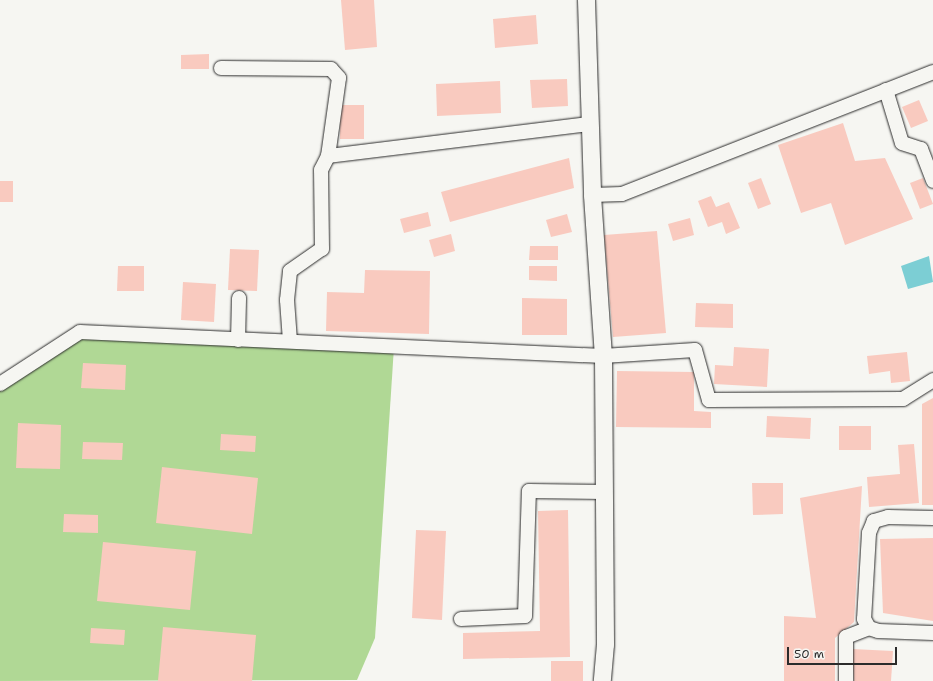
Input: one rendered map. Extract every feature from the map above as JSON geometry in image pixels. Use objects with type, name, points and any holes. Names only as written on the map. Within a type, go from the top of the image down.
[{"type":"street","points":[[586,0],[592,196],[603,356],[604,644],[602,681]]},
{"type":"street","points":[[221,68],[331,69],[339,78],[328,156],[321,170],[322,249],[290,271],[287,300],[290,341]]},
{"type":"street","points":[[592,196],[622,194],[933,72]]},
{"type":"street","points":[[886,90],[902,143],[921,149],[933,181]]},
{"type":"street","points":[[328,156],[590,124]]},
{"type":"street","points":[[238,340],[239,298]]},
{"type":"street","points":[[0,384],[80,332],[603,356],[695,350],[709,400],[903,399],[933,380]]},
{"type":"street","points":[[460,619],[525,616],[530,491],[604,492]]},
{"type":"street","points":[[933,518],[888,517],[874,521],[868,532],[864,619],[870,628],[878,631],[933,633]]},
{"type":"street","points":[[846,681],[846,637],[870,628]]},
{"type":"green space","points":[[80,332],[394,347],[375,638],[357,680],[0,681],[0,384]]},
{"type":"water","points":[[929,256],[933,282],[908,289],[901,266]]},
{"type":"building","points":[[341,0],[374,0],[377,47],[345,50]]},
{"type":"building","points":[[536,15],[538,44],[495,48],[493,19]]},
{"type":"building","points":[[209,54],[209,69],[181,69],[181,55]]},
{"type":"building","points":[[567,79],[568,106],[532,108],[530,80]]},
{"type":"building","points":[[500,81],[501,113],[437,116],[436,84]]},
{"type":"building","points":[[919,100],[928,121],[911,128],[902,107]]},
{"type":"building","points":[[340,105],[364,105],[364,139],[340,139]]},
{"type":"building","points":[[843,123],[855,161],[885,158],[913,219],[845,245],[831,203],[801,213],[778,145]]},
{"type":"building","points":[[569,158],[574,188],[450,222],[441,192]]},
{"type":"building","points":[[761,178],[771,204],[758,209],[748,183]]},
{"type":"building","points":[[923,178],[933,204],[920,209],[910,183]]},
{"type":"building","points":[[0,181],[13,181],[13,202],[0,202]]},
{"type":"building","points":[[711,196],[716,207],[729,202],[740,228],[726,234],[722,222],[708,227],[698,201]]},
{"type":"building","points":[[428,212],[431,226],[404,233],[400,219]]},
{"type":"building","points":[[567,214],[572,232],[551,237],[546,220]]},
{"type":"building","points":[[690,218],[694,235],[673,241],[668,224]]},
{"type":"building","points":[[657,231],[666,333],[613,337],[604,235]]},
{"type":"building","points":[[451,234],[455,251],[434,257],[429,240]]},
{"type":"building","points":[[530,246],[558,246],[558,260],[529,260]]},
{"type":"building","points":[[230,249],[259,250],[257,291],[228,290]]},
{"type":"building","points":[[118,266],[144,266],[144,291],[117,291]]},
{"type":"building","points":[[529,266],[557,266],[557,281],[529,280]]},
{"type":"building","points":[[365,270],[430,271],[429,334],[326,331],[327,292],[364,293]]},
{"type":"building","points":[[183,282],[216,284],[214,322],[181,320]]},
{"type":"building","points":[[522,298],[567,299],[567,335],[522,335]]},
{"type":"building","points":[[696,303],[733,304],[733,328],[695,327]]},
{"type":"building","points":[[734,347],[769,349],[767,387],[714,384],[715,365],[733,366]]},
{"type":"building","points":[[907,352],[910,381],[891,383],[890,371],[869,374],[867,356]]},
{"type":"building","points":[[83,363],[126,365],[125,390],[81,388]]},
{"type":"building","points":[[617,371],[694,372],[694,411],[711,412],[711,428],[616,427]]},
{"type":"building","points":[[933,398],[933,505],[922,505],[922,404]]},
{"type":"building","points":[[767,416],[811,418],[810,439],[766,437]]},
{"type":"building","points":[[18,423],[61,425],[60,469],[16,468]]},
{"type":"building","points":[[839,426],[871,426],[871,450],[839,450]]},
{"type":"building","points":[[221,434],[256,436],[255,452],[220,450]]},
{"type":"building","points":[[83,442],[123,443],[122,460],[82,459]]},
{"type":"building","points":[[914,444],[919,503],[869,507],[867,477],[900,474],[898,445]]},
{"type":"building","points":[[162,467],[258,478],[252,534],[156,523]]},
{"type":"building","points":[[752,483],[783,483],[783,514],[753,515]]},
{"type":"building","points":[[862,486],[854,622],[835,638],[835,681],[784,681],[784,616],[816,618],[800,498]]},
{"type":"building","points":[[568,510],[570,657],[463,659],[463,633],[540,631],[538,511]]},
{"type":"building","points":[[64,514],[98,515],[98,533],[63,532]]},
{"type":"building","points":[[416,530],[446,531],[442,620],[412,618]]},
{"type":"building","points":[[933,538],[933,621],[883,613],[880,539]]},
{"type":"building","points":[[103,542],[196,551],[190,610],[97,601]]},
{"type":"building","points":[[163,627],[256,635],[252,681],[158,681]]},
{"type":"building","points":[[91,628],[125,630],[124,645],[90,643]]},
{"type":"building","points":[[852,649],[893,651],[891,681],[854,681]]},
{"type":"building","points":[[551,661],[583,661],[583,681],[551,681]]}]
